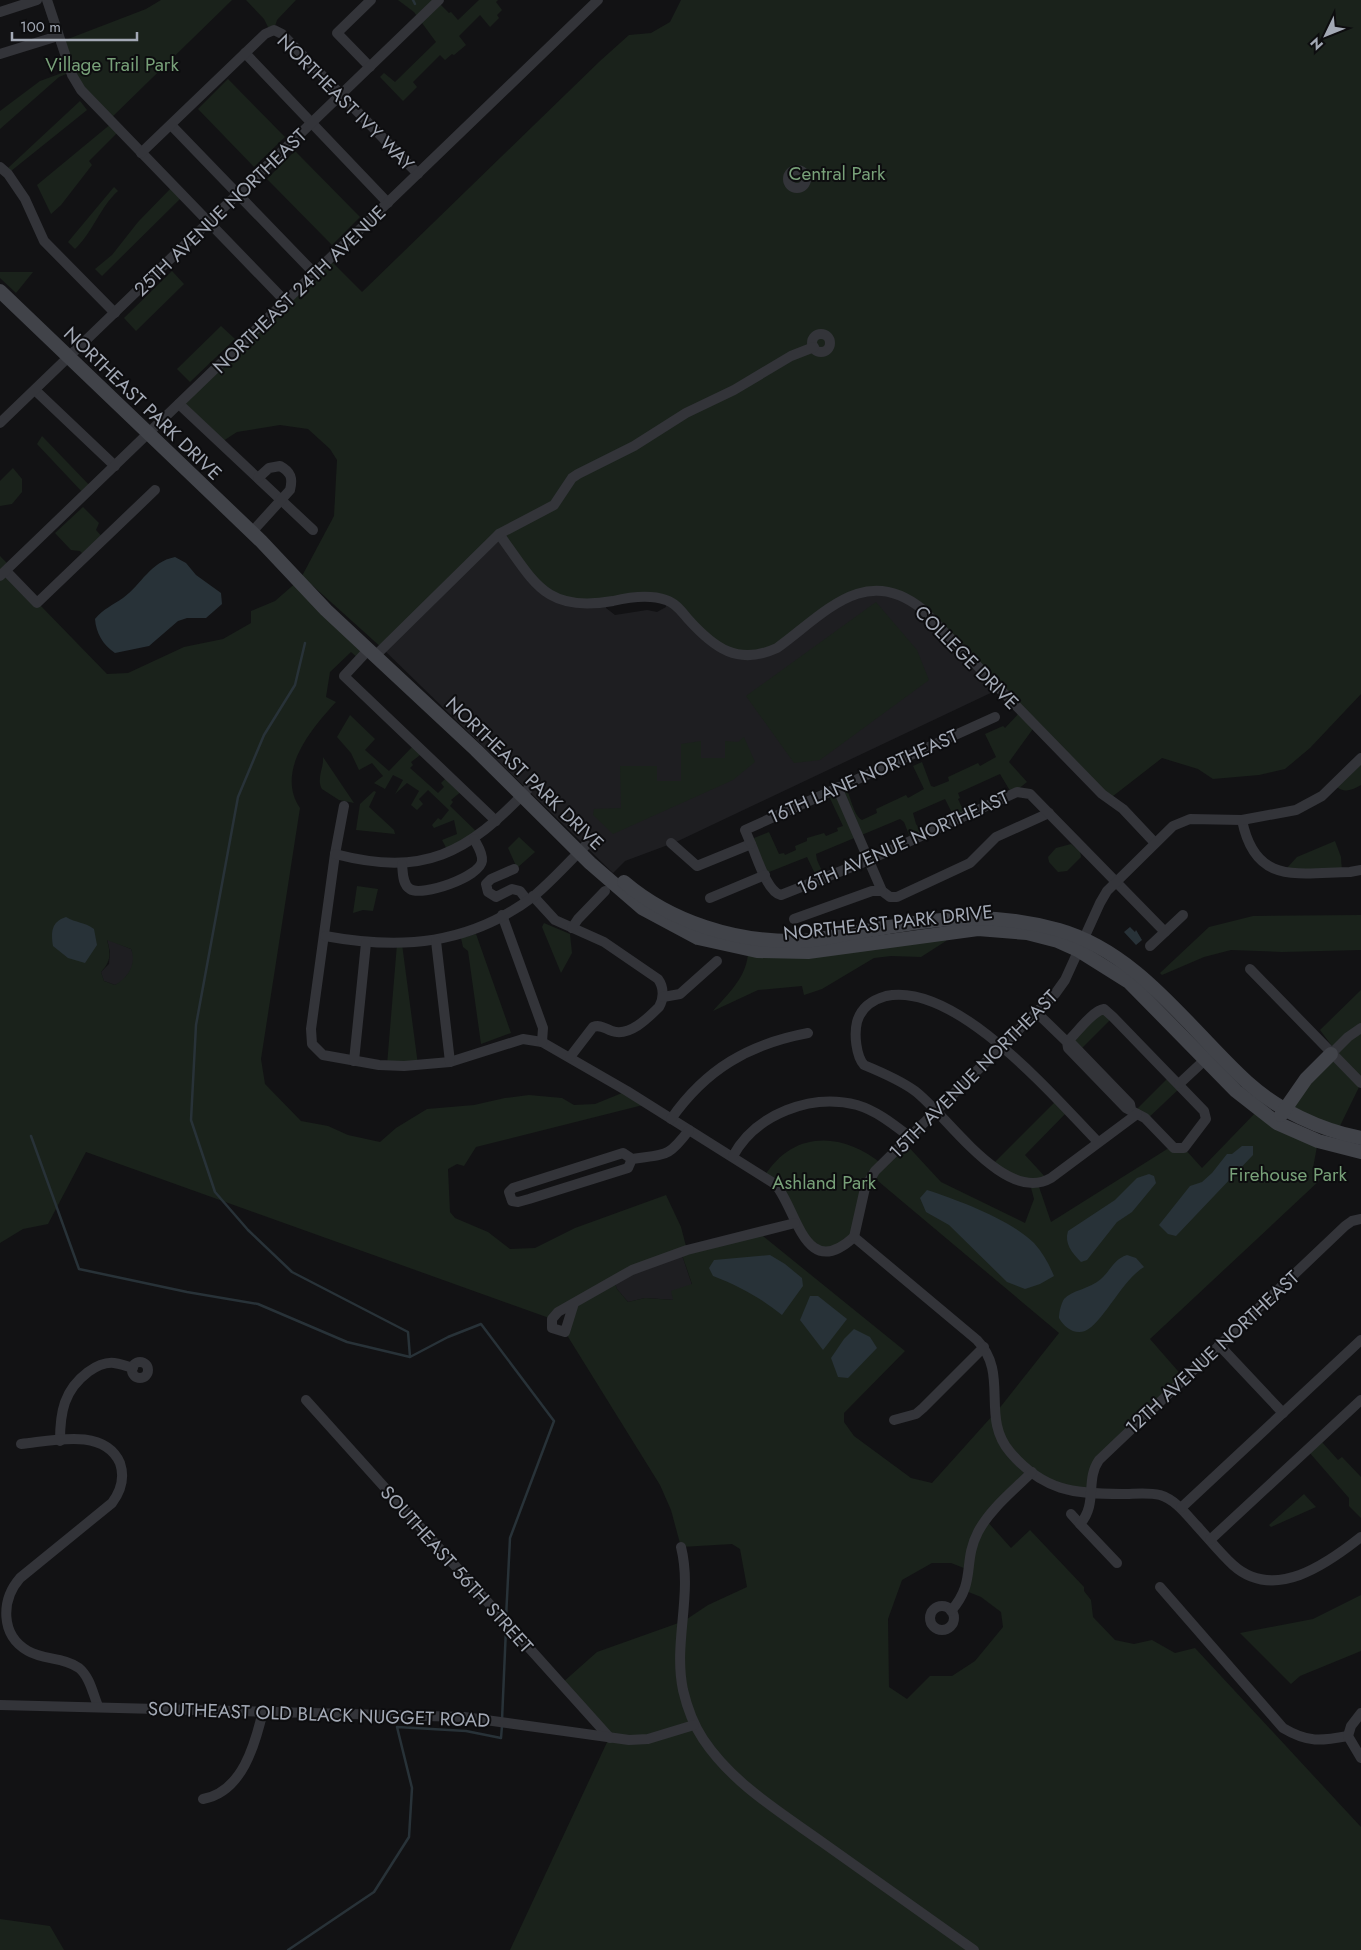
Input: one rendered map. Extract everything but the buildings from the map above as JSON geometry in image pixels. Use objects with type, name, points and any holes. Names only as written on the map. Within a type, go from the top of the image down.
[{"type":"street","points":[[0,12],[37,0]]},
{"type":"street","points":[[47,0],[76,83],[90,100],[286,302]]},
{"type":"street","points":[[370,67],[337,33],[371,0]]},
{"type":"street","name":"25TH AVENUE NORTHEAST","points":[[0,424],[439,0]]},
{"type":"street","name":"NORTHEAST 24TH AVENUE","points":[[3,573],[598,0]]},
{"type":"street","name":"NORTHEAST IVY WAY","points":[[245,53],[265,34],[274,30],[282,34],[418,174]]},
{"type":"street","points":[[0,54],[58,36]]},
{"type":"street","points":[[141,153],[245,53],[388,203]]},
{"type":"street","points":[[171,124],[315,274]]},
{"type":"street","points":[[0,167],[8,174],[25,199],[44,241],[115,313]]},
{"type":"street","name":"NORTHEAST PARK DRIVE","points":[[0,291],[525,792],[582,849],[625,884],[658,905],[705,927],[753,939],[799,941],[964,917],[1026,922],[1062,931],[1080,945],[1116,959],[1153,987],[1210,1054],[1236,1091],[1278,1123],[1318,1141],[1361,1152]]},
{"type":"street","points":[[496,821],[344,676],[376,651],[499,534],[554,505],[572,478],[634,446],[686,413],[734,390],[791,356],[814,346]]},
{"type":"street","points":[[36,390],[115,466]]},
{"type":"street","points":[[179,404],[313,530]]},
{"type":"street","points":[[256,537],[290,490],[293,481],[290,473],[280,466],[274,466],[258,478]]},
{"type":"street","points":[[3,573],[37,603],[155,490]]},
{"type":"street","name":"COLLEGE DRIVE","points":[[499,534],[534,580],[557,599],[566,603],[588,605],[628,598],[658,598],[674,603],[711,643],[726,651],[742,655],[767,652],[777,648],[841,601],[857,593],[880,589],[910,600],[922,609],[1102,794],[1123,809],[1155,843]]},
{"type":"street","name":"16TH LANE NORTHEAST","points":[[751,844],[745,830],[996,717]]},
{"type":"street","name":"15TH AVENUE NORTHEAST","points":[[854,1237],[868,1180],[1061,987],[1100,903],[1115,882],[1155,843],[1173,826],[1184,820],[1242,820],[1296,810],[1309,804],[1335,786],[1361,758]]},
{"type":"street","points":[[837,787],[882,891],[890,897],[897,897],[970,863],[996,837],[1049,813],[1164,932]]},
{"type":"street","points":[[335,854],[374,863],[402,864],[449,853],[474,839],[496,821],[525,792]]},
{"type":"street","name":"16TH AVENUE NORTHEAST","points":[[751,844],[773,892],[781,895],[869,860],[1016,792],[1030,794],[1049,813]]},
{"type":"street","points":[[344,806],[335,854],[310,1040],[314,1048],[323,1055],[354,1061],[404,1066],[450,1062],[523,1039],[542,1042],[733,1156],[775,1184],[782,1191],[795,1223],[806,1241],[821,1250],[840,1248],[854,1237],[984,1347],[992,1362],[995,1375],[995,1413],[1000,1434],[1010,1452],[1032,1472],[1060,1488],[1092,1494],[1158,1495],[1173,1501],[1234,1566],[1243,1572],[1269,1580],[1285,1580],[1314,1570],[1361,1538]]},
{"type":"street","points":[[1242,820],[1245,838],[1252,852],[1265,865],[1276,871],[1350,872],[1361,870]]},
{"type":"street","points":[[402,864],[405,884],[410,889],[416,891],[449,884],[479,869],[482,855],[474,839]]},
{"type":"street","points":[[671,843],[697,866],[751,844]]},
{"type":"street","points":[[324,936],[366,943],[397,944],[436,940],[460,934],[502,915],[530,898],[582,849]]},
{"type":"street","points":[[514,869],[491,879],[486,884],[488,892],[496,897],[512,889],[520,891],[550,917],[604,942],[661,983],[663,996],[659,1007],[630,1031],[618,1033],[601,1026],[593,1027],[570,1057]]},
{"type":"street","points":[[710,898],[764,875]]},
{"type":"street","points":[[572,928],[605,891]]},
{"type":"street","points":[[794,919],[872,891],[882,891]]},
{"type":"street","points":[[502,915],[543,1028],[542,1042]]},
{"type":"street","points":[[1150,946],[1183,915]]},
{"type":"street","points":[[436,940],[450,1062]]},
{"type":"street","points":[[354,1061],[366,943]]},
{"type":"street","points":[[663,996],[680,994],[717,961]]},
{"type":"street","points":[[1250,969],[1361,1083]]},
{"type":"street","points":[[1098,1142],[1002,1046],[938,1004],[907,996],[890,996],[876,999],[859,1014],[856,1027],[859,1060],[864,1066],[914,1090],[987,1163],[1023,1182],[1038,1184],[1051,1178],[1098,1142],[1134,1112]]},
{"type":"street","points":[[1037,1013],[1067,1042],[1068,1048],[1074,1055],[1126,1108],[1145,1118],[1174,1148],[1184,1148],[1205,1123],[1206,1116],[1178,1084],[1104,1009],[1091,1015],[1067,1042]]},
{"type":"street","points":[[1278,1123],[1285,1109],[1306,1079],[1348,1037],[1361,1028]]},
{"type":"street","points":[[671,1119],[685,1099],[722,1065],[737,1056],[781,1038],[808,1033]]},
{"type":"street","points":[[1178,1084],[1210,1054]]},
{"type":"street","name":"NORTHEAST PARK DRIVE","points":[[1210,1054],[1285,1109],[1322,1127],[1361,1138]]},
{"type":"street","points":[[733,1156],[752,1131],[771,1118],[817,1102],[841,1102],[858,1106],[889,1120],[910,1137]]},
{"type":"street","points":[[632,1159],[628,1168],[529,1199],[518,1202],[512,1201],[509,1197],[509,1192],[513,1188],[623,1153],[632,1159],[671,1151],[689,1130]]},
{"type":"street","name":"12TH AVENUE NORTHEAST","points":[[1080,1524],[1089,1513],[1092,1494],[1092,1473],[1099,1460],[1218,1345],[1356,1220]]},
{"type":"street","points":[[574,1304],[632,1270],[671,1256],[795,1223]]},
{"type":"street","points":[[1181,1508],[1361,1340]]},
{"type":"street","points":[[1218,1345],[1283,1413]]},
{"type":"street","points":[[894,1420],[916,1414],[984,1347]]},
{"type":"street","points":[[60,1441],[63,1404],[69,1391],[79,1379],[103,1364],[113,1363],[133,1368]]},
{"type":"street","name":"SOUTHEAST 56TH STREET","points":[[306,1400],[610,1738]]},
{"type":"street","points":[[1210,1540],[1361,1400]]},
{"type":"street","points":[[21,1444],[92,1440],[110,1450],[121,1468],[121,1488],[112,1503],[20,1578],[6,1599],[5,1616],[15,1640],[28,1651],[71,1664],[80,1669],[90,1683],[98,1706]]},
{"type":"street","points":[[951,1611],[966,1591],[971,1549],[978,1533],[996,1508],[1032,1472]]},
{"type":"street","points":[[1071,1514],[1117,1563]]},
{"type":"street","points":[[681,1547],[686,1584],[680,1674],[694,1725],[703,1740],[729,1770],[768,1804],[974,1950]]},
{"type":"street","points":[[1160,1587],[1283,1728],[1297,1737],[1319,1742],[1348,1736]]},
{"type":"street","name":"SOUTHEAST OLD BLACK NUGGET ROAD","points":[[0,1705],[98,1706],[472,1718],[610,1738],[648,1739],[694,1725]]},
{"type":"street","points":[[202,1800],[218,1795],[226,1789],[245,1765],[252,1753],[263,1711]]},
{"type":"street","points":[[1361,1713],[1350,1726],[1348,1736],[1361,1758]]},
{"type":"shaded area","points":[[499,534],[606,602],[606,608],[615,615],[647,610],[657,612],[666,607],[667,600],[857,593],[910,599],[999,689],[676,842],[625,861],[613,873],[383,649]]},
{"type":"shaded area","points":[[175,557],[186,563],[196,575],[221,593],[222,604],[206,618],[187,618],[178,621],[149,646],[115,653],[101,638],[95,619],[130,592],[153,568]]},
{"type":"shaded area","points":[[66,917],[94,929],[97,945],[85,963],[68,958],[53,946],[53,928],[57,922]]},
{"type":"shaded area","points":[[1130,927],[1135,932],[1136,930],[1142,940],[1136,945],[1124,932]]},
{"type":"shaded area","points":[[107,939],[131,949],[134,956],[132,969],[122,982],[115,985],[104,981],[101,972],[109,964],[110,952]]},
{"type":"shaded area","points":[[1242,1146],[1253,1146],[1253,1155],[1176,1236],[1168,1234],[1159,1225],[1190,1186],[1202,1182],[1227,1154],[1232,1154]]},
{"type":"shaded area","points":[[1149,1174],[1154,1176],[1156,1183],[1132,1212],[1117,1222],[1087,1260],[1081,1262],[1068,1244],[1068,1231],[1115,1200],[1137,1178]]},
{"type":"shaded area","points":[[927,1190],[954,1199],[1012,1226],[1034,1243],[1048,1263],[1054,1276],[1040,1284],[1025,1289],[1007,1282],[949,1225],[926,1212],[920,1198]]},
{"type":"shaded area","points":[[681,1252],[694,1291],[674,1300],[645,1298],[628,1302],[617,1289],[614,1280]]},
{"type":"shaded area","points":[[770,1255],[802,1278],[803,1286],[782,1315],[749,1293],[713,1276],[709,1268],[714,1260]]},
{"type":"shaded area","points":[[1127,1255],[1136,1258],[1144,1267],[1128,1281],[1106,1311],[1092,1326],[1081,1332],[1073,1331],[1067,1327],[1059,1318],[1060,1308],[1064,1299],[1072,1293],[1097,1282],[1116,1262]]},
{"type":"shaded area","points":[[810,1296],[818,1296],[847,1319],[823,1350],[800,1320]]},
{"type":"shaded area","points":[[854,1329],[870,1337],[877,1348],[848,1378],[838,1377],[831,1358],[844,1339]]},
{"type":"green space","name":"Village Trail Park","points":[[161,0],[232,0],[109,120],[71,72],[59,77],[0,129],[0,111],[40,81],[70,70],[60,42],[146,9]]},
{"type":"green space","points":[[246,0],[296,0],[277,20],[274,29],[270,31],[264,19]]},
{"type":"green space","points":[[398,0],[439,0],[438,2],[458,20],[479,0],[498,0],[496,2],[502,10],[497,15],[499,18],[490,27],[480,15],[459,36],[466,45],[445,60],[440,55],[413,82],[417,87],[403,101],[380,77],[384,73],[395,82],[436,42],[414,12]]},
{"type":"green space","name":"Central Park","points":[[681,0],[1361,0],[1361,694],[1310,748],[1285,769],[1259,775],[1213,779],[1198,769],[1162,758],[1108,800],[1035,726],[1009,762],[1027,782],[1012,794],[1000,774],[958,793],[960,798],[958,799],[965,814],[955,819],[945,799],[913,813],[916,824],[923,834],[911,840],[904,822],[900,819],[816,854],[825,878],[818,880],[807,857],[764,874],[749,840],[769,832],[779,854],[784,853],[785,855],[796,850],[795,846],[807,841],[807,838],[824,833],[826,836],[838,831],[837,828],[843,826],[827,792],[845,784],[856,814],[862,820],[877,813],[876,809],[906,795],[908,798],[924,789],[913,766],[922,762],[931,786],[934,787],[949,781],[948,777],[978,763],[980,766],[996,757],[985,734],[1003,726],[1005,728],[1021,711],[910,599],[857,593],[777,648],[742,655],[695,627],[658,598],[588,605],[548,593],[499,535],[383,649],[302,576],[334,516],[337,460],[330,449],[308,429],[280,425],[237,432],[220,443],[179,404],[329,259],[362,292],[600,61],[629,35],[651,33],[670,22]]},
{"type":"green space","points":[[228,79],[285,137],[254,167],[198,109]]},
{"type":"green space","points":[[80,101],[87,110],[11,171],[8,168]]},
{"type":"green space","points":[[112,123],[119,131],[89,161],[92,165],[61,205],[51,214],[37,185]]},
{"type":"green space","points":[[295,151],[360,217],[332,245],[267,179]]},
{"type":"green space","points":[[173,186],[183,196],[102,276],[95,269],[112,255],[138,222]]},
{"type":"green space","points":[[114,187],[118,191],[106,204],[87,235],[75,249],[68,242]]},
{"type":"green space","points":[[172,271],[184,284],[136,331],[124,318]]},
{"type":"green space","points":[[0,272],[33,272],[16,293],[0,278]]},
{"type":"green space","points":[[221,326],[235,339],[190,382],[177,369]]},
{"type":"green space","points":[[42,436],[92,488],[85,495],[37,444]]},
{"type":"green space","points":[[13,468],[22,479],[22,492],[12,504],[0,506],[0,481]]},
{"type":"green space","points":[[83,507],[99,523],[96,530],[104,539],[86,557],[80,551],[71,550],[55,533]]},
{"type":"green space","points":[[0,556],[10,566],[6,570],[107,674],[128,673],[184,647],[223,639],[251,623],[251,611],[275,601],[298,581],[369,649],[359,659],[351,652],[330,672],[326,697],[336,702],[307,737],[294,765],[292,779],[293,794],[300,808],[261,1059],[265,1084],[301,1121],[328,1126],[348,1135],[380,1142],[396,1128],[427,1109],[474,1105],[529,1095],[562,1098],[574,1105],[595,1104],[627,1091],[647,1104],[476,1147],[464,1166],[457,1164],[448,1169],[450,1212],[455,1218],[488,1232],[510,1249],[535,1248],[575,1228],[666,1195],[681,1227],[687,1250],[758,1232],[905,1351],[844,1413],[844,1422],[854,1436],[911,1478],[932,1483],[1002,1405],[1059,1333],[872,1176],[858,1227],[840,1248],[813,1247],[788,1202],[764,1177],[776,1161],[789,1150],[804,1143],[819,1140],[835,1141],[867,1153],[882,1164],[904,1142],[941,1182],[1025,1223],[1034,1199],[1030,1184],[991,1166],[1057,1100],[1068,1111],[1025,1155],[1048,1180],[1038,1184],[1051,1222],[1172,1146],[1184,1148],[1202,1168],[1259,1109],[1318,1141],[1313,1168],[1320,1180],[1150,1339],[1184,1378],[1099,1460],[1092,1494],[1078,1493],[1032,1472],[986,1520],[1011,1548],[1030,1530],[1084,1587],[1084,1591],[1091,1600],[1093,1617],[1115,1640],[1134,1644],[1152,1640],[1175,1653],[1195,1648],[1361,1827],[1361,1950],[510,1950],[609,1738],[561,1684],[597,1652],[684,1621],[708,1605],[747,1587],[740,1549],[732,1544],[681,1547],[671,1510],[660,1485],[565,1332],[574,1304],[552,1319],[86,1152],[48,1224],[23,1229],[0,1243]],"holes":[[[107,940],[131,949],[133,955],[130,970],[124,979],[115,985],[104,981],[101,972],[107,964],[109,957]],[[681,1252],[692,1284],[671,1291],[673,1300],[645,1298],[628,1302],[617,1289],[614,1280]],[[932,1563],[951,1563],[969,1570],[966,1591],[981,1597],[1001,1612],[1003,1627],[975,1661],[952,1676],[930,1676],[907,1699],[889,1687],[888,1619],[902,1580]]]},
{"type":"green space","points":[[876,602],[917,650],[929,680],[820,760],[794,763],[746,696]]},
{"type":"green space","points":[[350,715],[375,739],[365,750],[389,771],[415,744],[424,752],[411,762],[413,765],[410,768],[438,793],[444,787],[441,783],[448,776],[463,790],[451,800],[453,802],[450,806],[480,835],[449,853],[442,840],[457,834],[454,820],[434,828],[432,825],[438,818],[441,820],[449,810],[428,790],[419,799],[423,804],[417,810],[411,805],[419,791],[407,783],[395,794],[403,780],[393,775],[385,789],[374,783],[383,776],[372,763],[359,770],[351,753],[337,737]]},
{"type":"green space","points":[[744,737],[755,762],[733,780],[613,834],[593,815],[594,809],[621,808],[620,766],[657,766],[657,781],[681,781],[681,744],[701,741],[701,758],[725,758],[725,741],[738,742]]},
{"type":"green space","points":[[323,757],[354,803],[339,800],[322,789],[320,777]]},
{"type":"green space","points":[[1361,758],[1361,785],[1348,790],[1342,790],[1335,786]]},
{"type":"green space","points":[[374,791],[376,792],[369,807],[394,830],[395,834],[356,830],[360,804]]},
{"type":"green space","points":[[519,837],[535,852],[517,868],[508,848]]},
{"type":"green space","points":[[1335,841],[1341,857],[1342,872],[1287,868],[1297,857]]},
{"type":"green space","points":[[1071,844],[1080,851],[1081,857],[1067,871],[1058,872],[1049,862],[1048,857],[1056,848]]},
{"type":"green space","points":[[357,886],[378,889],[373,911],[363,910],[353,913]]},
{"type":"green space","points":[[1361,915],[1361,950],[1282,952],[1231,950],[1204,957],[1162,975],[1160,973],[1209,927],[1253,916]]},
{"type":"green space","points":[[544,923],[570,934],[572,953],[561,973],[542,927]]},
{"type":"green space","points":[[949,932],[946,941],[921,957],[891,956],[874,958],[822,989],[804,995],[802,986],[758,990],[713,1011],[742,975],[748,949]]},
{"type":"green space","points":[[476,934],[511,1033],[481,1044],[468,951],[463,947],[461,938]]},
{"type":"green space","points":[[397,944],[402,944],[418,1065],[387,1065]]},
{"type":"green space","points":[[1361,990],[1361,1083],[1337,1132],[1285,1109],[1335,1050],[1320,1030]]},
{"type":"green space","points":[[1095,1012],[1113,1017],[1079,1051],[1072,1044]]},
{"type":"green space","points":[[1170,1076],[1181,1087],[1146,1120],[1134,1112]]},
{"type":"green space","points":[[1321,1441],[1338,1460],[1342,1457],[1361,1477],[1361,1518],[1349,1506],[1349,1498],[1309,1452]]},
{"type":"green space","points":[[1304,1494],[1316,1507],[1271,1527],[1269,1525]]},
{"type":"green space","points":[[1361,1595],[1361,1651],[1300,1676],[1291,1684],[1240,1633],[1313,1619]]},
{"type":"green space","points":[[0,1919],[50,1926],[64,1950],[0,1950]]},
{"type":"waterway","points":[[413,0],[415,4]]},
{"type":"waterway","points":[[305,643],[295,685],[264,735],[238,797],[196,1025],[191,1120],[215,1192],[248,1230],[292,1272],[408,1332],[410,1357]]},
{"type":"waterway","points":[[31,1136],[79,1269],[187,1292],[258,1304],[347,1342],[410,1357],[448,1337],[481,1324],[554,1421],[510,1538],[506,1618]]},
{"type":"waterway","points":[[502,1720],[506,1628]]},
{"type":"waterway","points":[[288,1950],[374,1892],[409,1837],[412,1788],[397,1727],[466,1731],[501,1738],[502,1726]]},
{"type":"park label","name":"Firehouse Park","points":[[1288,1174]]},
{"type":"park label","name":"Ashland Park","points":[[824,1182]]}]
